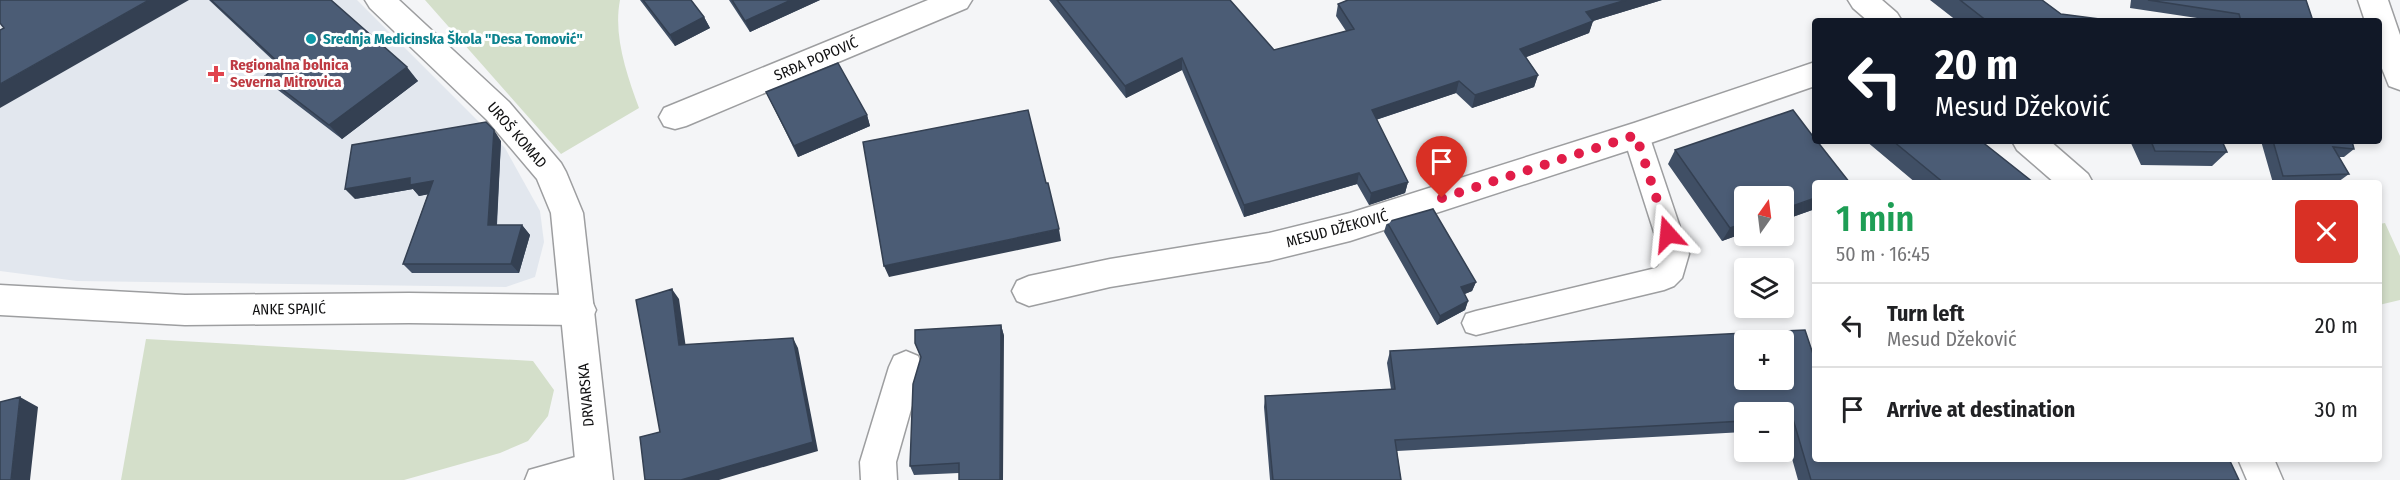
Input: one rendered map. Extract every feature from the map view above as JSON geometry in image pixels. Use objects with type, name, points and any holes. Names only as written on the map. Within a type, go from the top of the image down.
[{"type":"street","name":"UROŠ KOMAD","points":[[380,0],[498,111],[550,172],[567,213],[579,310]]},
{"type":"street","name":"SRĐA POPOVIĆ","points":[[675,117],[957,0]]},
{"type":"street","points":[[1863,0],[1884,18]]},
{"type":"street","points":[[2373,0],[2379,18]]},
{"type":"street","points":[[2382,26],[2400,78]]},
{"type":"street","name":"MESUD DŽEKOVIĆ","points":[[1029,291],[1110,273],[1269,247],[1350,227],[1636,135],[1812,75]]},
{"type":"street","points":[[2032,144],[2074,180]]},
{"type":"street","name":"ANKE SPAJIĆ","points":[[0,300],[185,310],[409,308],[579,310]]},
{"type":"street","name":"DRVARSKA","points":[[579,310],[594,473]]},
{"type":"street","points":[[879,480],[878,462],[906,367]]},
{"type":"street","points":[[2257,462],[2265,480]]},
{"type":"lane","points":[[1476,323],[1664,278],[1672,270],[1675,254],[1636,135]]},
{"type":"lane","points":[[540,480],[594,473]]},
{"type":"shaded area","name":"Regionalna bolnica Severna Mitrovica","points":[[0,0],[357,0],[505,148],[540,211],[544,242],[535,277],[506,287],[77,281],[0,271]]},
{"type":"green space","points":[[425,0],[620,0],[618,27],[620,41],[626,69],[639,108],[561,154]]},
{"type":"green space","points":[[2385,223],[2400,256],[2400,300],[2382,304],[2382,224]]},
{"type":"green space","points":[[146,339],[533,361],[554,390],[548,416],[528,441],[500,453],[404,480],[121,480]]},
{"type":"building","points":[[0,0],[149,0],[0,84],[0,30],[4,28],[0,23]]},
{"type":"building","name":"Srednja Medicinska Škola \"Desa Tomović\"","points":[[211,0],[331,0],[407,67],[329,125],[265,76],[280,64]]},
{"type":"building","points":[[643,0],[691,0],[704,17],[670,35]]},
{"type":"building","points":[[732,0],[791,0],[745,21]]},
{"type":"building","points":[[1057,0],[1230,0],[1274,50],[1354,29],[1338,4],[1348,0],[1626,0],[1586,12],[1593,21],[1520,49],[1538,75],[1475,95],[1459,81],[1372,110],[1408,182],[1371,193],[1359,173],[1244,205],[1182,58],[1125,86]]},
{"type":"building","points":[[1960,0],[2042,0],[2061,14],[2092,18],[1983,18]]},
{"type":"building","points":[[2148,0],[2306,0],[2312,18],[2240,18],[2239,14]]},
{"type":"building","points":[[838,63],[867,115],[794,146],[766,92]]},
{"type":"building","points":[[1028,110],[1059,229],[884,266],[863,142]]},
{"type":"building","points":[[1793,110],[1812,135],[1812,144],[1819,144],[1848,180],[1812,180],[1812,199],[1794,205],[1794,186],[1734,186],[1734,227],[1730,228],[1675,150]]},
{"type":"building","points":[[486,122],[494,130],[488,225],[522,225],[511,264],[403,264],[433,181],[410,185],[410,178],[345,189],[352,145]]},
{"type":"building","points":[[1897,144],[1985,144],[2030,180],[1940,180]]},
{"type":"building","points":[[2152,144],[2223,144],[2227,152],[2155,151]]},
{"type":"building","points":[[2274,144],[2353,144],[2354,149],[2333,147],[2349,174],[2283,176]]},
{"type":"building","points":[[1433,209],[1476,282],[1461,287],[1468,301],[1440,316],[1387,222]]},
{"type":"building","points":[[672,289],[679,345],[793,338],[813,442],[681,480],[645,480],[640,437],[660,432],[636,300]]},
{"type":"building","points":[[1001,325],[1000,480],[959,480],[959,463],[910,466],[913,384],[921,357],[915,343],[915,330]]},
{"type":"building","points":[[1805,330],[1812,351],[1812,462],[2230,462],[2239,480],[1811,480],[1794,422],[1794,402],[1734,402],[1734,422],[1395,440],[1401,480],[1273,480],[1265,396],[1395,389],[1390,351],[1734,334],[1734,390],[1794,390],[1794,331]]},
{"type":"building","points":[[20,397],[11,480],[0,480],[0,402]]},
{"type":"place","name":"Srednja Medicinska Škola \"Desa Tomović\"","points":[[311,39]]},
{"type":"place","name":"Regionalna bolnica Severna Mitrovica","points":[[216,74]]},
{"type":"route","points":[[1442,198],[1636,135],[1668,234]]}]
